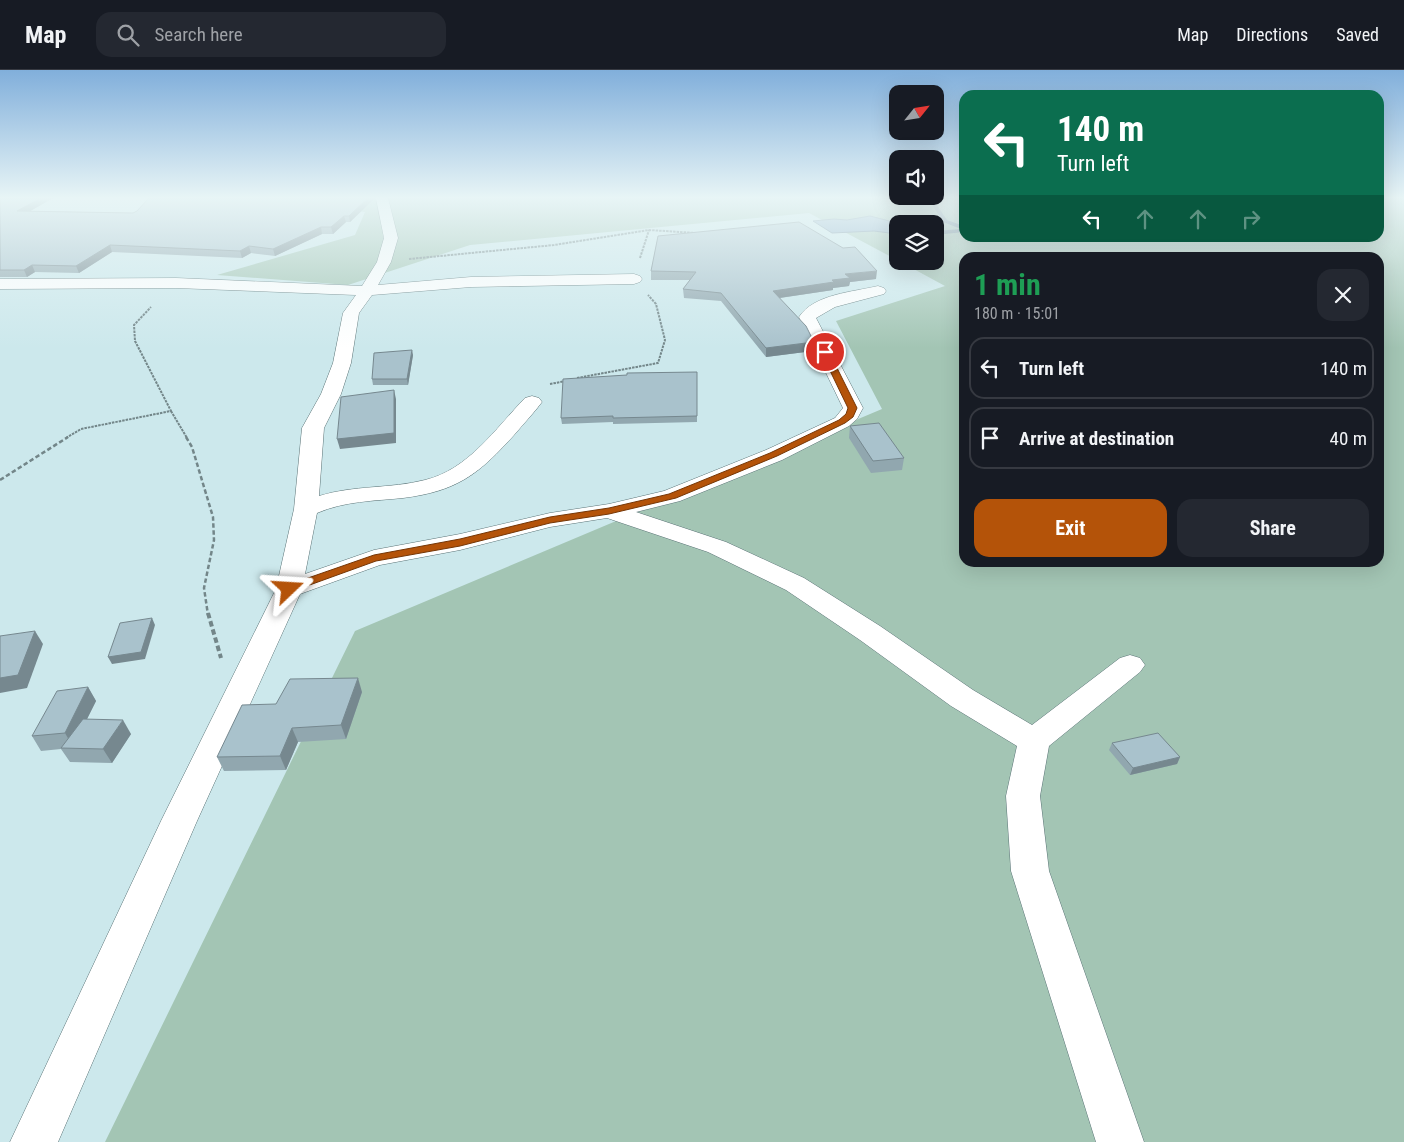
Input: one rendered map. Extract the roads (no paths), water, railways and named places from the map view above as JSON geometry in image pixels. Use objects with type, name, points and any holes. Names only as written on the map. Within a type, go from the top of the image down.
[{"type":"street","points":[[34,1142],[175,830],[289,589],[306,509],[312,428],[331,394],[342,363],[352,313],[367,292],[384,262],[388,248]]},
{"type":"street","points":[[0,284],[176,283],[367,292],[521,280],[634,279]]},
{"type":"street","points":[[289,589],[374,558],[460,542],[550,520],[609,511],[672,496],[774,454],[842,422],[850,415],[853,408],[807,317],[811,310],[878,291]]},
{"type":"street","points":[[306,509],[340,497],[433,485],[458,475],[491,446],[532,402]]},
{"type":"street","points":[[609,511],[717,547],[795,584],[870,633],[962,698],[1034,741]]},
{"type":"street","points":[[1120,1142],[1030,871],[1023,796],[1034,741],[1130,665]]}]
